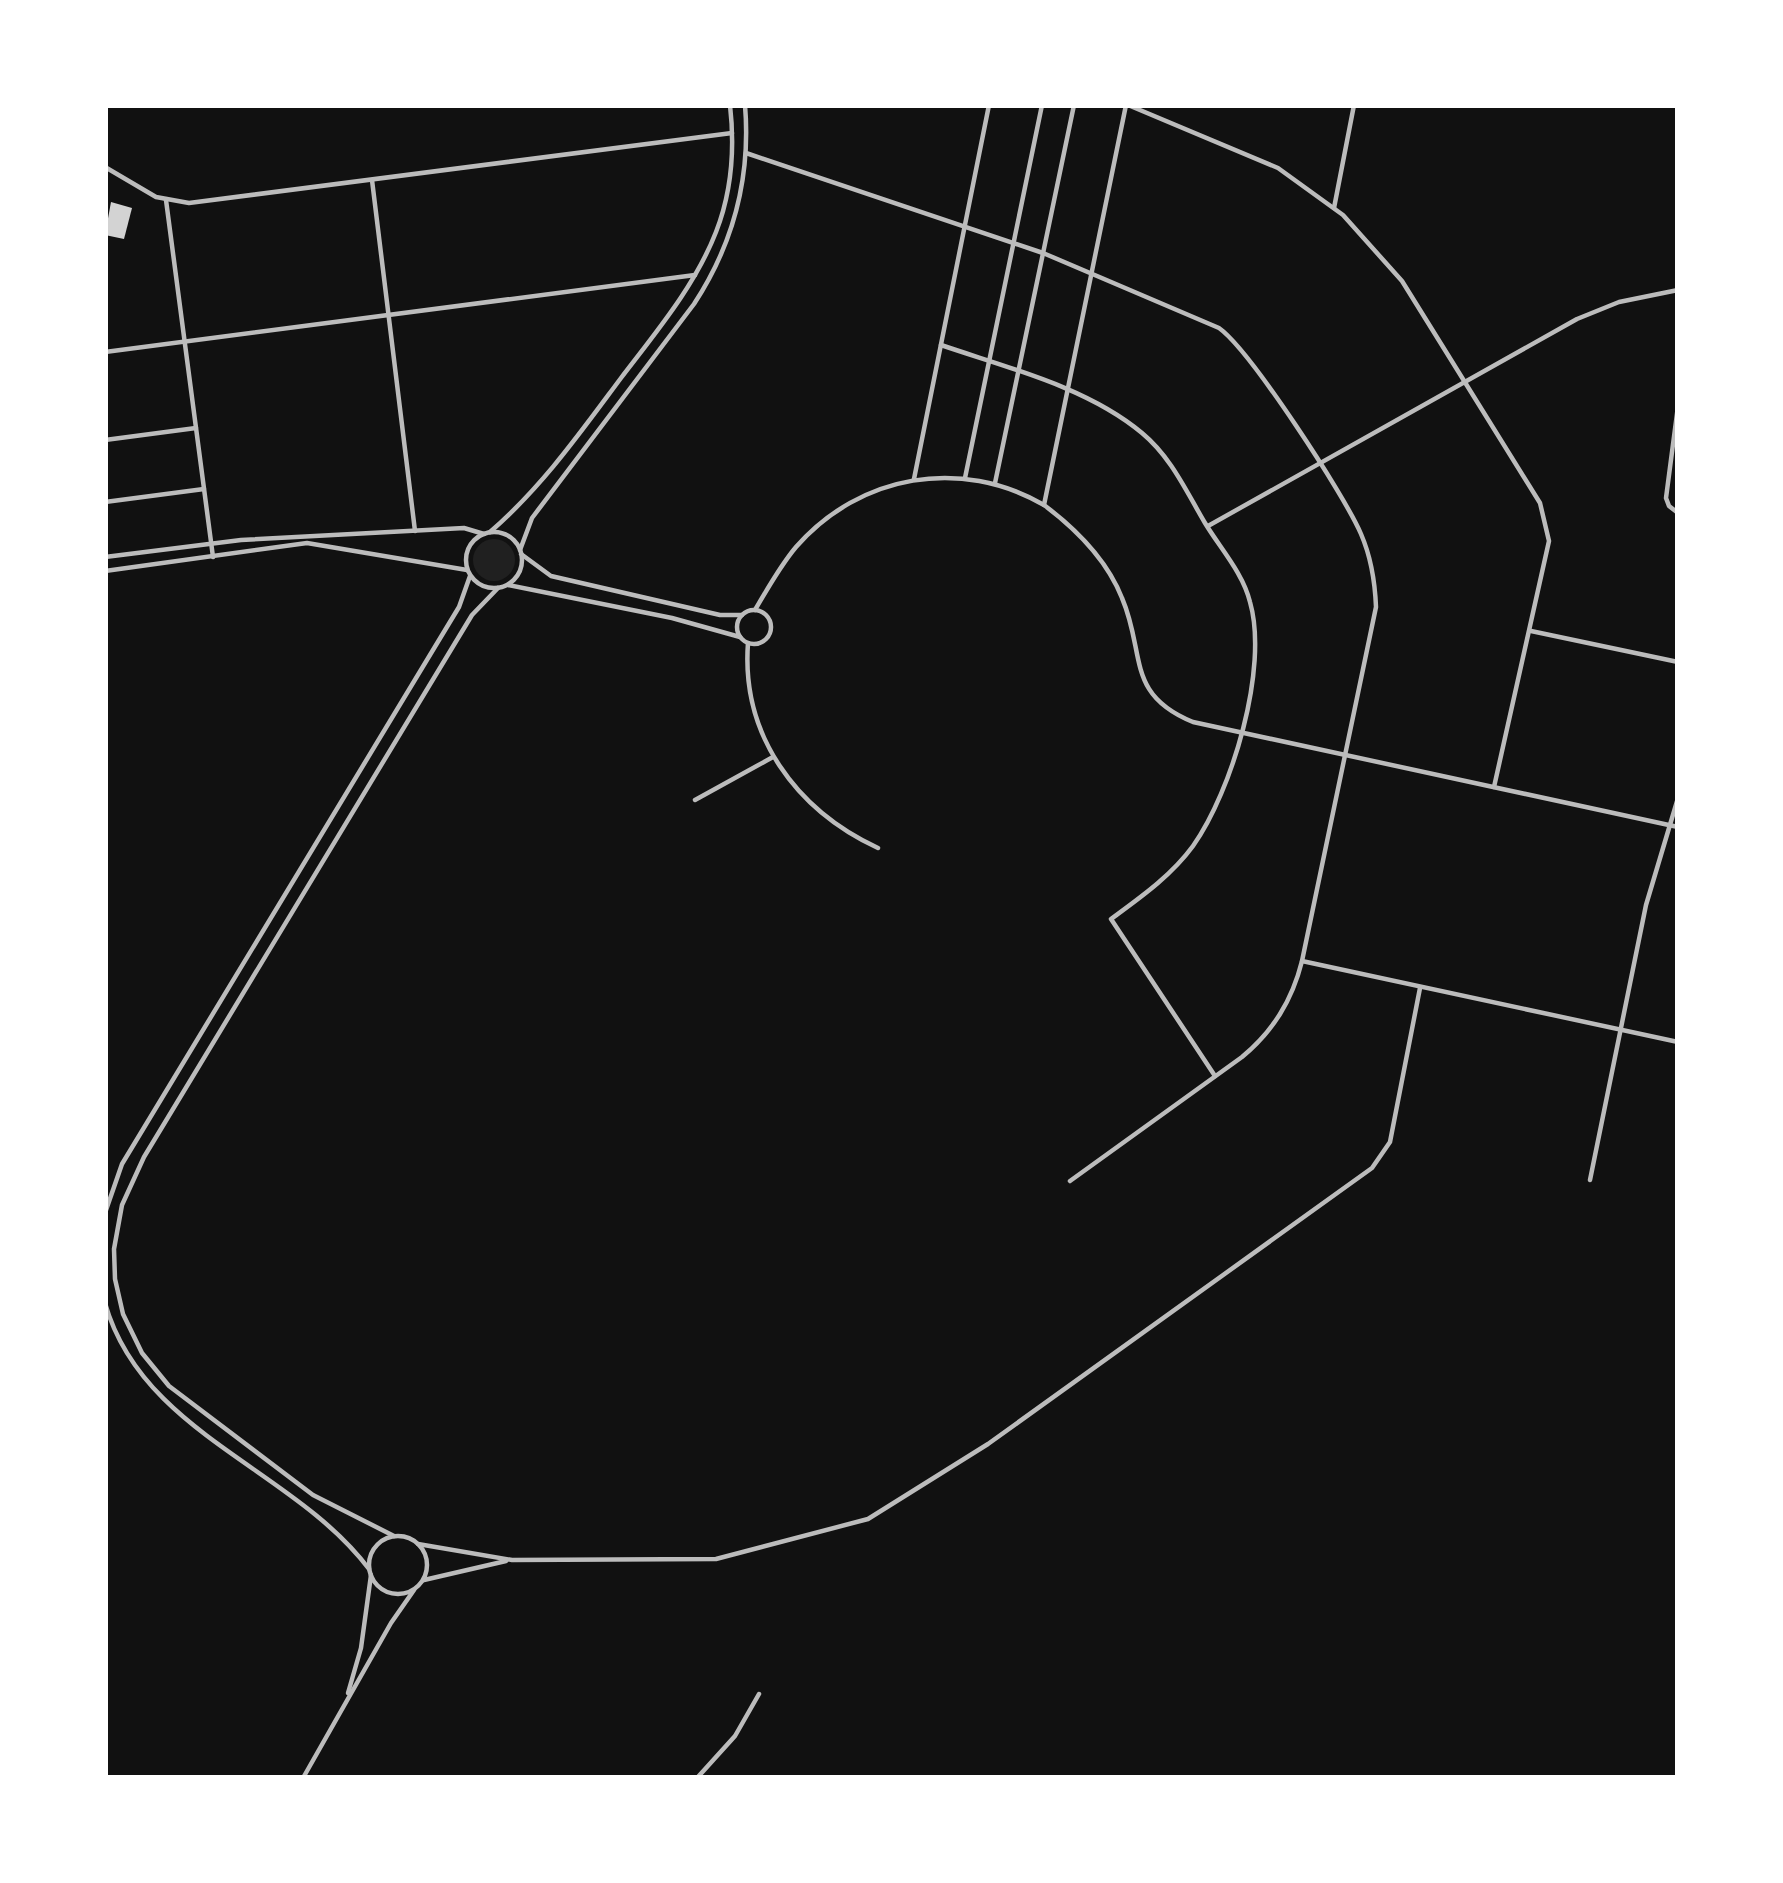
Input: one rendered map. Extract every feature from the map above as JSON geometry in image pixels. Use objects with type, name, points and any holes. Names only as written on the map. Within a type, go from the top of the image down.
[{"type":"street","points":[[105,1213],[122,1163],[459,607],[469,573],[469,546],[550,473],[695,275],[725,203],[730,105]]},
{"type":"street","points":[[508,585],[521,569],[532,518],[706,286],[734,225],[746,153],[746,105]]},
{"type":"street","points":[[914,479],[989,105]]},
{"type":"street","points":[[965,478],[1042,105]]},
{"type":"street","points":[[995,483],[1074,105]]},
{"type":"street","points":[[1044,505],[1127,105],[1278,168],[1334,208],[1402,281],[1536,495],[1546,519],[1549,541],[1494,787]]},
{"type":"street","points":[[1334,208],[1354,105]]},
{"type":"street","points":[[105,167],[166,200],[190,203],[732,133]]},
{"type":"street","points":[[746,153],[1014,242],[1226,333],[1362,535],[1376,607],[1292,995],[1256,1046],[1070,1181]]},
{"type":"street","points":[[372,180],[415,531]]},
{"type":"street","points":[[166,200],[213,556]]},
{"type":"street","points":[[105,352],[695,275]]},
{"type":"street","points":[[1207,527],[1592,313],[1678,290]]},
{"type":"street","points":[[941,345],[1068,391],[1119,416],[1166,456],[1246,588],[1254,617],[1256,676],[1216,804],[1192,846],[1161,881],[1111,919],[1214,1076]]},
{"type":"street","points":[[1678,406],[1666,498],[1678,513]]},
{"type":"street","points":[[105,440],[196,428]]},
{"type":"street","points":[[105,557],[211,544],[464,528],[508,536],[551,576],[720,615],[742,615],[755,610],[789,556],[824,520],[857,498],[914,479],[995,483],[1044,505],[1084,541],[1115,583],[1133,628],[1140,676],[1152,694],[1183,718],[1678,827]]},
{"type":"street","points":[[105,502],[204,489]]},
{"type":"street","points":[[105,571],[319,543],[469,573],[485,587],[508,585],[672,618],[748,643],[762,642],[770,631],[767,617],[755,610]]},
{"type":"street","points":[[498,588],[466,624],[230,1011],[135,1174],[116,1234],[115,1279],[123,1314],[159,1376],[314,1496],[394,1537],[512,1560],[716,1558],[868,1519],[988,1444],[1372,1168],[1390,1142],[1420,988]]},
{"type":"street","points":[[740,637],[737,623],[742,615]]},
{"type":"street","points":[[1529,630],[1678,662]]},
{"type":"street","points":[[748,643],[751,703],[773,758],[819,812],[878,848]]},
{"type":"street","points":[[695,800],[773,758]]},
{"type":"street","points":[[1590,1180],[1652,879],[1678,798]]},
{"type":"street","points":[[1302,961],[1678,1042]]},
{"type":"street","points":[[105,1303],[123,1350],[154,1391],[328,1524],[389,1593],[414,1590]]},
{"type":"street","points":[[338,1715],[357,1665],[377,1545],[394,1537]]},
{"type":"street","points":[[303,1778],[423,1580],[427,1562],[418,1544]]},
{"type":"street","points":[[423,1580],[512,1560]]},
{"type":"street","points":[[697,1778],[726,1748],[759,1694]]},
{"type":"shaded area","points":[[494,539],[509,545],[515,560],[509,575],[494,581],[479,575],[473,560],[479,545]]},
{"type":"building","points":[[111,202],[132,208],[124,239],[105,235]]}]
